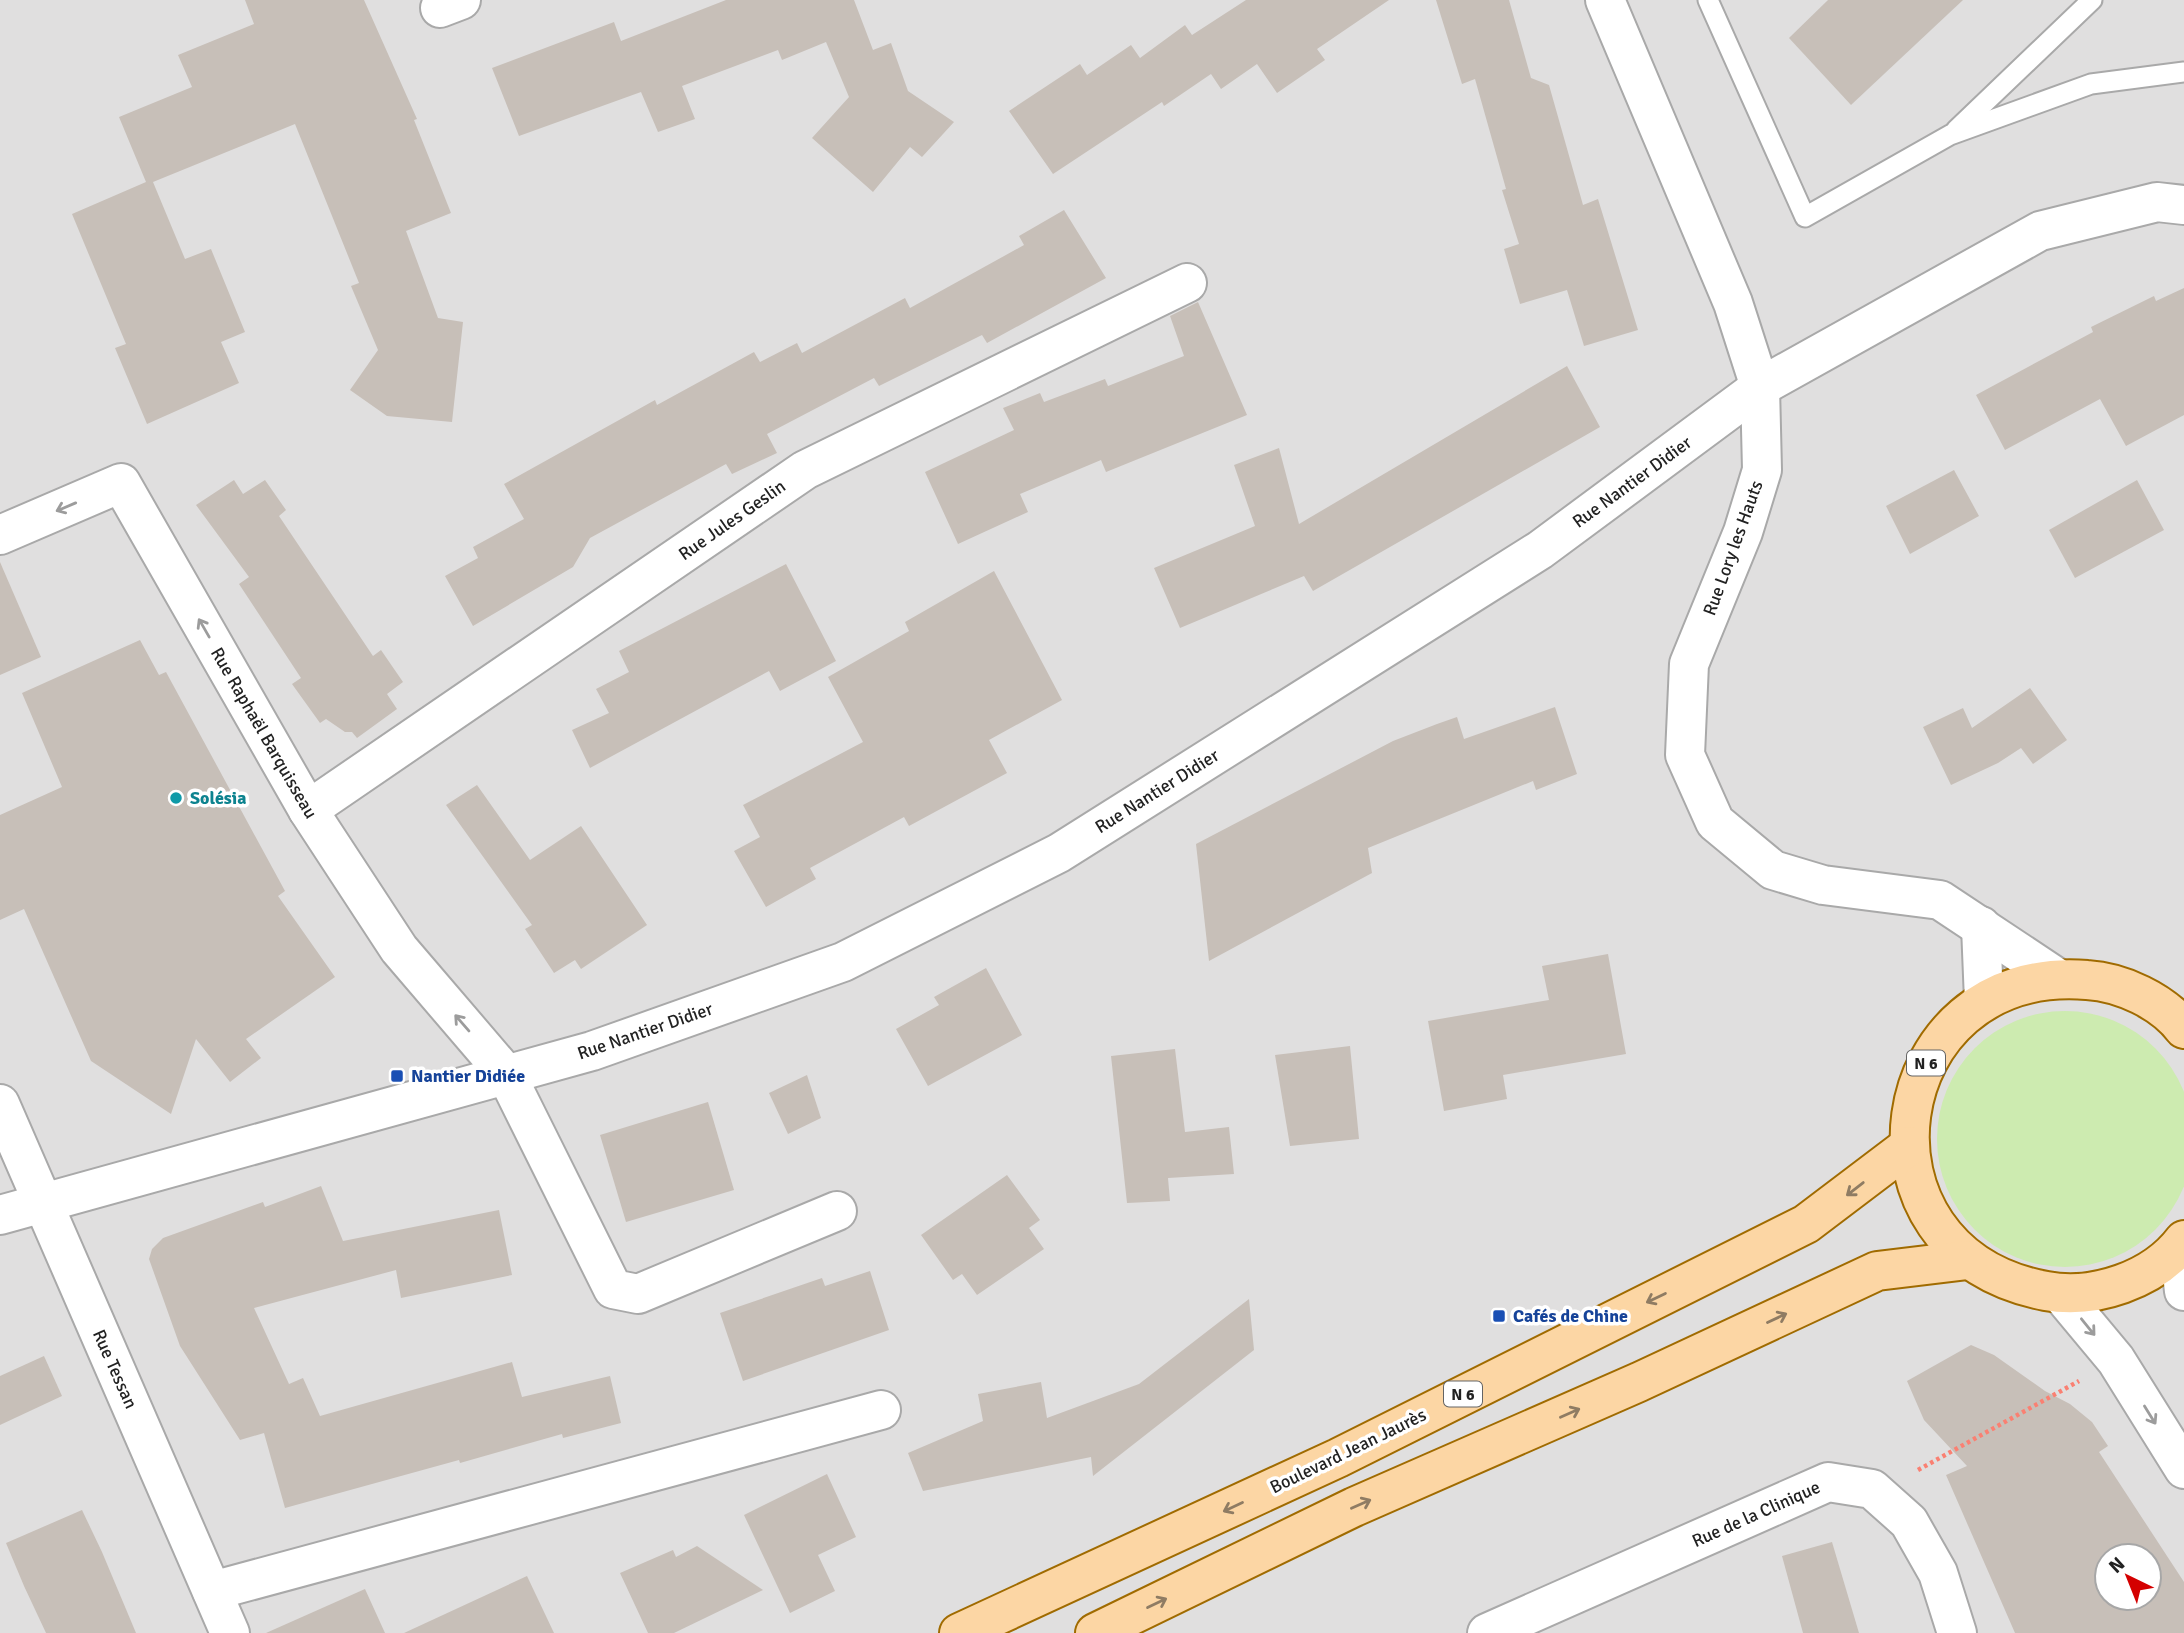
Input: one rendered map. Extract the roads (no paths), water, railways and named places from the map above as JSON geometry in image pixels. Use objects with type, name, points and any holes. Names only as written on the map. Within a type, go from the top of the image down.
[{"type":"main road","name":"N 6","points":[[2181,1244],[2145,1274],[2105,1290],[2062,1294],[2012,1285],[1968,1260],[1938,1229],[1918,1190],[1909,1146],[1912,1104],[1926,1063],[1951,1028],[1984,1001],[2018,985],[2056,977],[2101,981],[2144,996],[2183,1025]]},
{"type":"main road","name":"Boulevard Jean Jaurès","points":[[958,1633],[1338,1458],[1806,1224],[1909,1146]]},
{"type":"main road","points":[[1095,1633],[1354,1507],[1640,1382],[1877,1271],[1968,1260]]},
{"type":"street","name":"Rue Lory les Hauts","points":[[1605,0],[1732,303],[1760,387],[1762,470],[1743,532],[1689,664],[1685,755],[1715,822],[1773,870],[1824,886],[1940,900],[2056,977]]},
{"type":"street","name":"Rue Nantier Didier","points":[[0,1215],[592,1051],[843,961],[1059,853],[1540,550],[1760,387],[2040,231],[2157,202],[2184,205]]},
{"type":"street","name":"Rue Jules Geslin","points":[[308,810],[805,470],[1187,283]]},
{"type":"street","name":"Rue Raphaël Barquisseau","points":[[0,535],[121,483],[308,810],[399,949],[506,1074],[613,1289],[638,1294],[837,1211]]},
{"type":"street","points":[[1981,926],[1984,1001]]},
{"type":"street","name":"Rue Tessan","points":[[0,1104],[230,1633]]},
{"type":"street","points":[[2181,1244],[2184,1291]]},
{"type":"street","points":[[2062,1294],[2116,1360],[2184,1469]]},
{"type":"street","points":[[212,1591],[881,1410]]},
{"type":"street","name":"Rue de la Clinique","points":[[1487,1633],[1828,1482],[1872,1489],[1909,1522],[1938,1573],[1957,1633]]},
{"type":"lane","points":[[1708,0],[1805,217],[1950,135],[2091,84],[2184,72]]},
{"type":"lane","points":[[1950,135],[2092,0]]},
{"type":"place","name":"Solésia","points":[[176,798]]},
{"type":"place","name":"Nantier Didiée","points":[[397,1076]]},
{"type":"place","name":"Cafés de Chine","points":[[1499,1316]]}]
